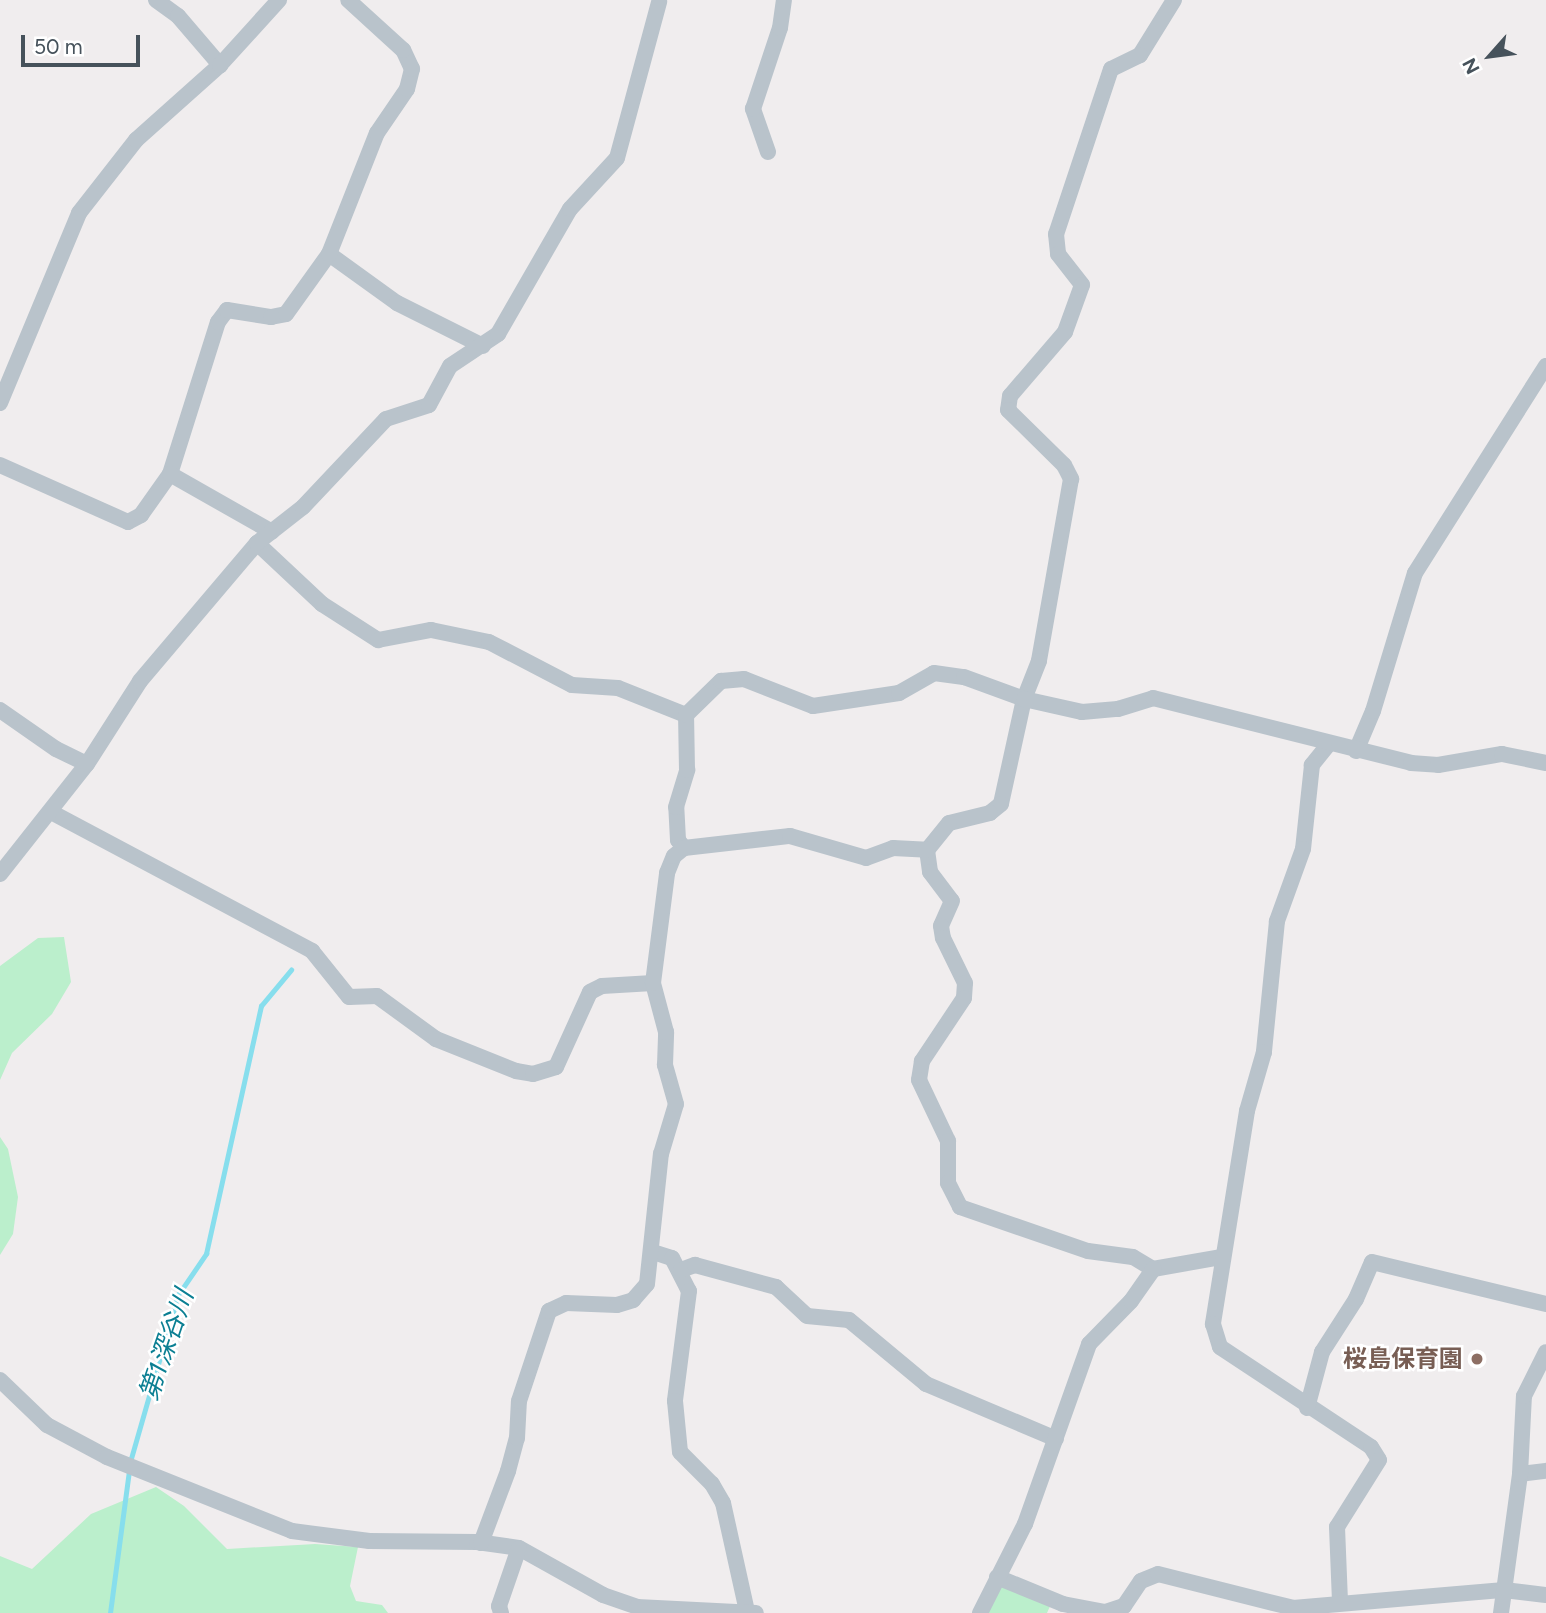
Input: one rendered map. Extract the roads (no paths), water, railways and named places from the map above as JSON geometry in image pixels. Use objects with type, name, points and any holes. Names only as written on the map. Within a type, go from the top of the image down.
[{"type":"street","points":[[156,0],[178,16],[220,65]]},
{"type":"street","points":[[0,403],[79,213],[136,140],[220,65],[279,0]]},
{"type":"street","points":[[0,465],[128,522],[141,515],[170,474],[218,322],[227,310],[271,317],[286,314],[329,254],[377,133],[407,89],[412,69],[403,50],[348,0]]},
{"type":"street","points":[[768,152],[753,108],[780,27],[784,0]]},
{"type":"street","points":[[1174,0],[1145,50],[1111,69],[1056,234],[1058,254],[1082,285],[1065,331],[1010,396],[1008,410],[1064,465],[1071,479],[1039,661],[1024,699],[1001,804],[990,813],[949,823],[927,850],[930,872],[952,901],[941,926],[943,938],[965,983],[964,998],[922,1061],[919,1080],[948,1141],[952,1194],[960,1206],[993,1221],[1088,1251],[1133,1257],[1153,1269],[1222,1257]]},
{"type":"street","points":[[0,874],[87,764],[140,681],[257,544],[303,507],[386,419],[429,405],[450,366],[498,334],[570,209],[617,158],[659,1]]},
{"type":"street","points":[[329,254],[397,303],[483,346]]},
{"type":"street","points":[[1356,751],[1415,573],[1546,366]]},
{"type":"street","points":[[170,474],[272,531]]},
{"type":"street","points":[[257,544],[322,604],[378,640],[431,630],[489,642],[572,685],[618,688],[682,712]]},
{"type":"street","points":[[682,712],[721,681],[744,679],[813,706],[899,693],[934,673],[964,677],[1024,699],[1082,712],[1118,709],[1153,698],[1328,745],[1438,765],[1502,754],[1546,763]]},
{"type":"street","points":[[0,710],[56,749],[87,764]]},
{"type":"street","points":[[682,712],[687,770],[676,807],[678,840],[684,848]]},
{"type":"street","points":[[1328,745],[1312,765],[1303,849],[1277,921],[1264,1052],[1247,1111],[1222,1257],[1214,1337],[1220,1348],[1307,1408],[1371,1447],[1378,1460],[1337,1527],[1340,1601]]},
{"type":"street","points":[[51,812],[312,951],[349,997],[377,996],[444,1044],[533,1074],[556,1068],[590,992],[602,986],[653,983]]},
{"type":"street","points":[[481,1543],[508,1471],[517,1438],[519,1401],[550,1311],[566,1303],[617,1306],[634,1300],[647,1284],[653,1252],[661,1154],[676,1104],[665,1065],[666,1032],[653,983],[667,873],[674,856],[684,848],[790,836],[866,858],[893,848],[927,850]]},
{"type":"street","points":[[0,1380],[47,1426],[145,1475],[292,1531],[369,1541],[481,1543],[519,1548],[603,1595],[636,1607],[752,1612],[723,1503],[712,1484],[680,1452],[675,1401],[689,1291],[681,1270],[672,1258],[653,1252]]},
{"type":"street","points":[[1307,1408],[1322,1352],[1356,1299],[1372,1262],[1546,1304]]},
{"type":"street","points":[[681,1270],[695,1265],[775,1287],[807,1316],[849,1320],[926,1384],[1056,1439]]},
{"type":"street","points":[[980,1613],[1025,1524],[1089,1344],[1130,1301],[1153,1269]]},
{"type":"street","points":[[1501,1613],[1520,1474],[1524,1396],[1546,1352]]},
{"type":"street","points":[[1520,1474],[1546,1471]]},
{"type":"street","points":[[501,1613],[499,1606],[519,1548]]},
{"type":"street","points":[[997,1577],[1063,1604],[1105,1612],[1124,1606],[1141,1581],[1158,1574],[1293,1608],[1340,1601],[1381,1603],[1504,1590],[1546,1595]]},
{"type":"waterway","name":"第1深谷川","points":[[130,1462],[178,1295],[206,1254],[261,1006],[291,970]]},
{"type":"waterway","name":"第1深谷川","points":[[110,1613],[129,1470]]},
{"type":"place","name":"桜島保育園","points":[[1477,1359]]}]
